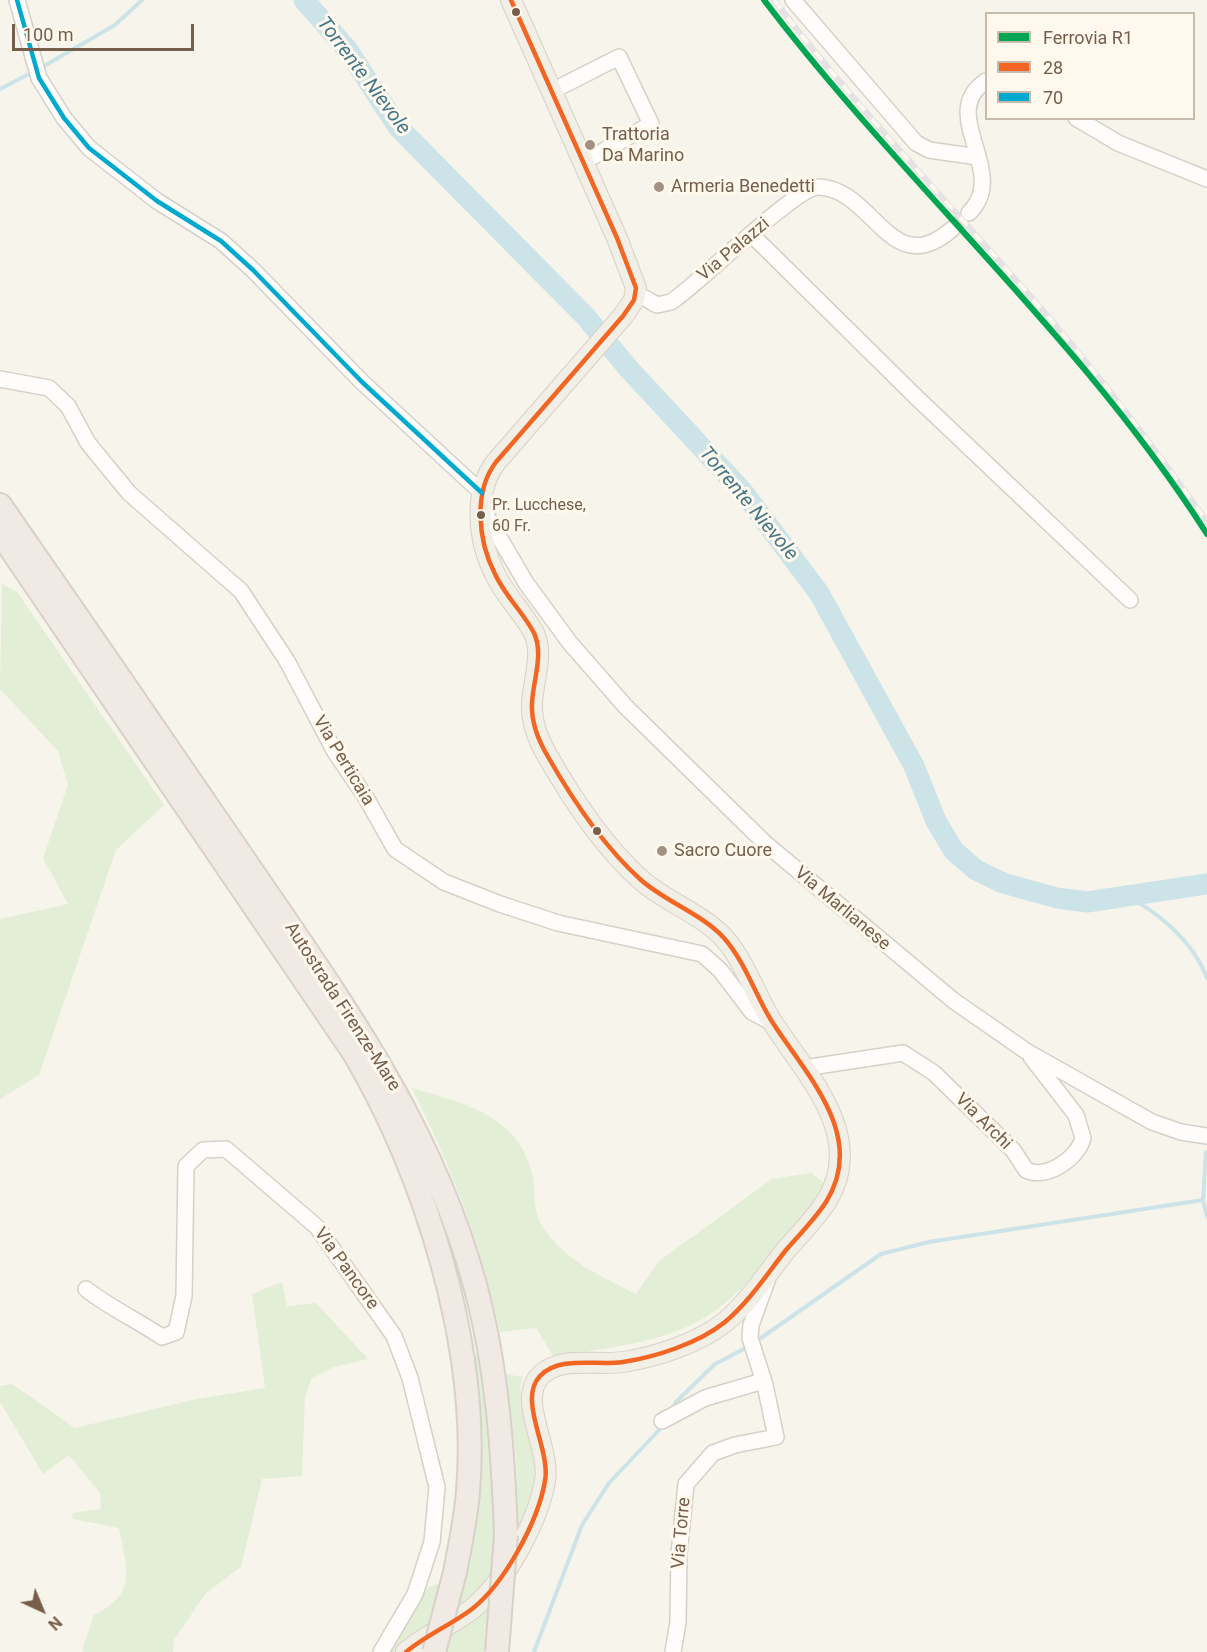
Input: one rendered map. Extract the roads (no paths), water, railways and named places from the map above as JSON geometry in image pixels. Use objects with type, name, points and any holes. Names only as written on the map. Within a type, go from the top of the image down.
[{"type":"highway","name":"Autostrada Firenze-Mare","points":[[0,505],[352,1017],[414,1125],[462,1242],[485,1328],[502,1442],[506,1535],[497,1652]]},
{"type":"highway","name":"Autostrada Firenze-Mare","points":[[0,532],[354,1053],[399,1138],[430,1221],[447,1289],[464,1374],[469,1440],[469,1490],[455,1572],[434,1652]]},
{"type":"main road","points":[[406,1652],[483,1599],[494,1587],[526,1532],[546,1479],[543,1446],[531,1404],[532,1390],[543,1374],[553,1366],[623,1362],[695,1340],[723,1324],[747,1300],[825,1204],[839,1177],[841,1151],[837,1128],[828,1105],[773,1023],[735,951],[722,935],[665,899],[640,879],[610,848],[544,751],[532,716],[538,645],[535,635],[495,575],[483,533],[482,501],[489,471],[623,316],[636,293],[617,238],[550,92],[511,0]]},
{"type":"street","name":"Via Marlianese","points":[[16,0],[39,78],[64,118],[89,148],[157,201],[221,241],[253,270],[482,501],[546,611],[570,643],[626,707],[783,859],[954,1001],[1026,1051],[1152,1122],[1181,1132],[1207,1136]]},
{"type":"street","points":[[793,0],[912,139],[929,150],[978,157]]},
{"type":"street","points":[[550,92],[619,57],[651,124],[582,163]]},
{"type":"street","points":[[969,213],[977,205],[983,191],[968,114],[970,102],[976,90],[985,83]]},
{"type":"street","points":[[1079,120],[1118,143],[1207,179]]},
{"type":"street","points":[[952,153],[973,138]]},
{"type":"street","name":"Via Palazzi","points":[[636,293],[657,305],[671,302],[805,192],[820,187],[843,195],[894,238],[910,245],[932,245],[952,229]]},
{"type":"street","points":[[751,234],[915,396],[1130,600]]},
{"type":"street","name":"Via Perticaia","points":[[0,379],[50,388],[69,406],[88,443],[129,494],[242,591],[286,662],[326,736],[369,802],[387,838],[401,854],[444,882],[500,904],[558,923],[702,954],[720,970],[752,1012],[773,1023]]},
{"type":"street","name":"Via Archi","points":[[804,1068],[903,1053],[934,1073],[1013,1150],[1026,1170],[1042,1172],[1073,1156],[1080,1147],[1081,1127],[1076,1115],[1026,1051]]},
{"type":"street","name":"Via Pancore","points":[[86,1288],[106,1305],[138,1320],[162,1337],[176,1332],[184,1296],[186,1166],[203,1150],[226,1149],[317,1227],[394,1336],[410,1378],[437,1487],[432,1542],[415,1594],[381,1652]]},
{"type":"street","points":[[662,1421],[705,1398],[763,1381],[749,1331],[773,1266]]},
{"type":"street","name":"Via Torre","points":[[673,1652],[678,1622],[679,1554],[686,1484],[713,1453],[735,1445],[776,1437],[763,1381]]},
{"type":"waterway","points":[[44,66],[115,25],[142,0]]},
{"type":"waterway","name":"Torrente Nievole","points":[[304,0],[347,49],[398,127],[586,317],[628,368],[743,492],[819,593],[914,766],[936,821],[954,851],[976,870],[1003,883],[1057,898],[1087,902],[1207,884]]},
{"type":"waterway","points":[[0,89],[27,75]]},
{"type":"waterway","points":[[1126,896],[1151,911],[1174,930],[1194,953],[1207,978]]},
{"type":"waterway","points":[[1206,1152],[1203,1200],[1207,1217]]},
{"type":"waterway","points":[[761,1338],[881,1254],[929,1242],[1203,1200]]},
{"type":"waterway","points":[[673,1409],[676,1402],[715,1364],[746,1348]]},
{"type":"waterway","points":[[534,1652],[582,1525],[609,1483],[662,1427]]},
{"type":"tunnel","points":[[952,229],[969,213]]},
{"type":"railway","points":[[774,0],[839,81],[1067,338],[1129,416],[1207,522]]},
{"type":"rail line","name":"R1","points":[[764,0],[875,134],[1049,327],[1105,394],[1158,462],[1207,534]]},
{"type":"place","name":"Trattoria Da Marino","points":[[590,145]]},
{"type":"place","name":"Armeria Benedetti","points":[[659,187]]},
{"type":"place","name":"Pr. Lucchese, 60 Fr.","points":[[481,515]]},
{"type":"place","name":"Sacro Cuore","points":[[662,851]]}]
